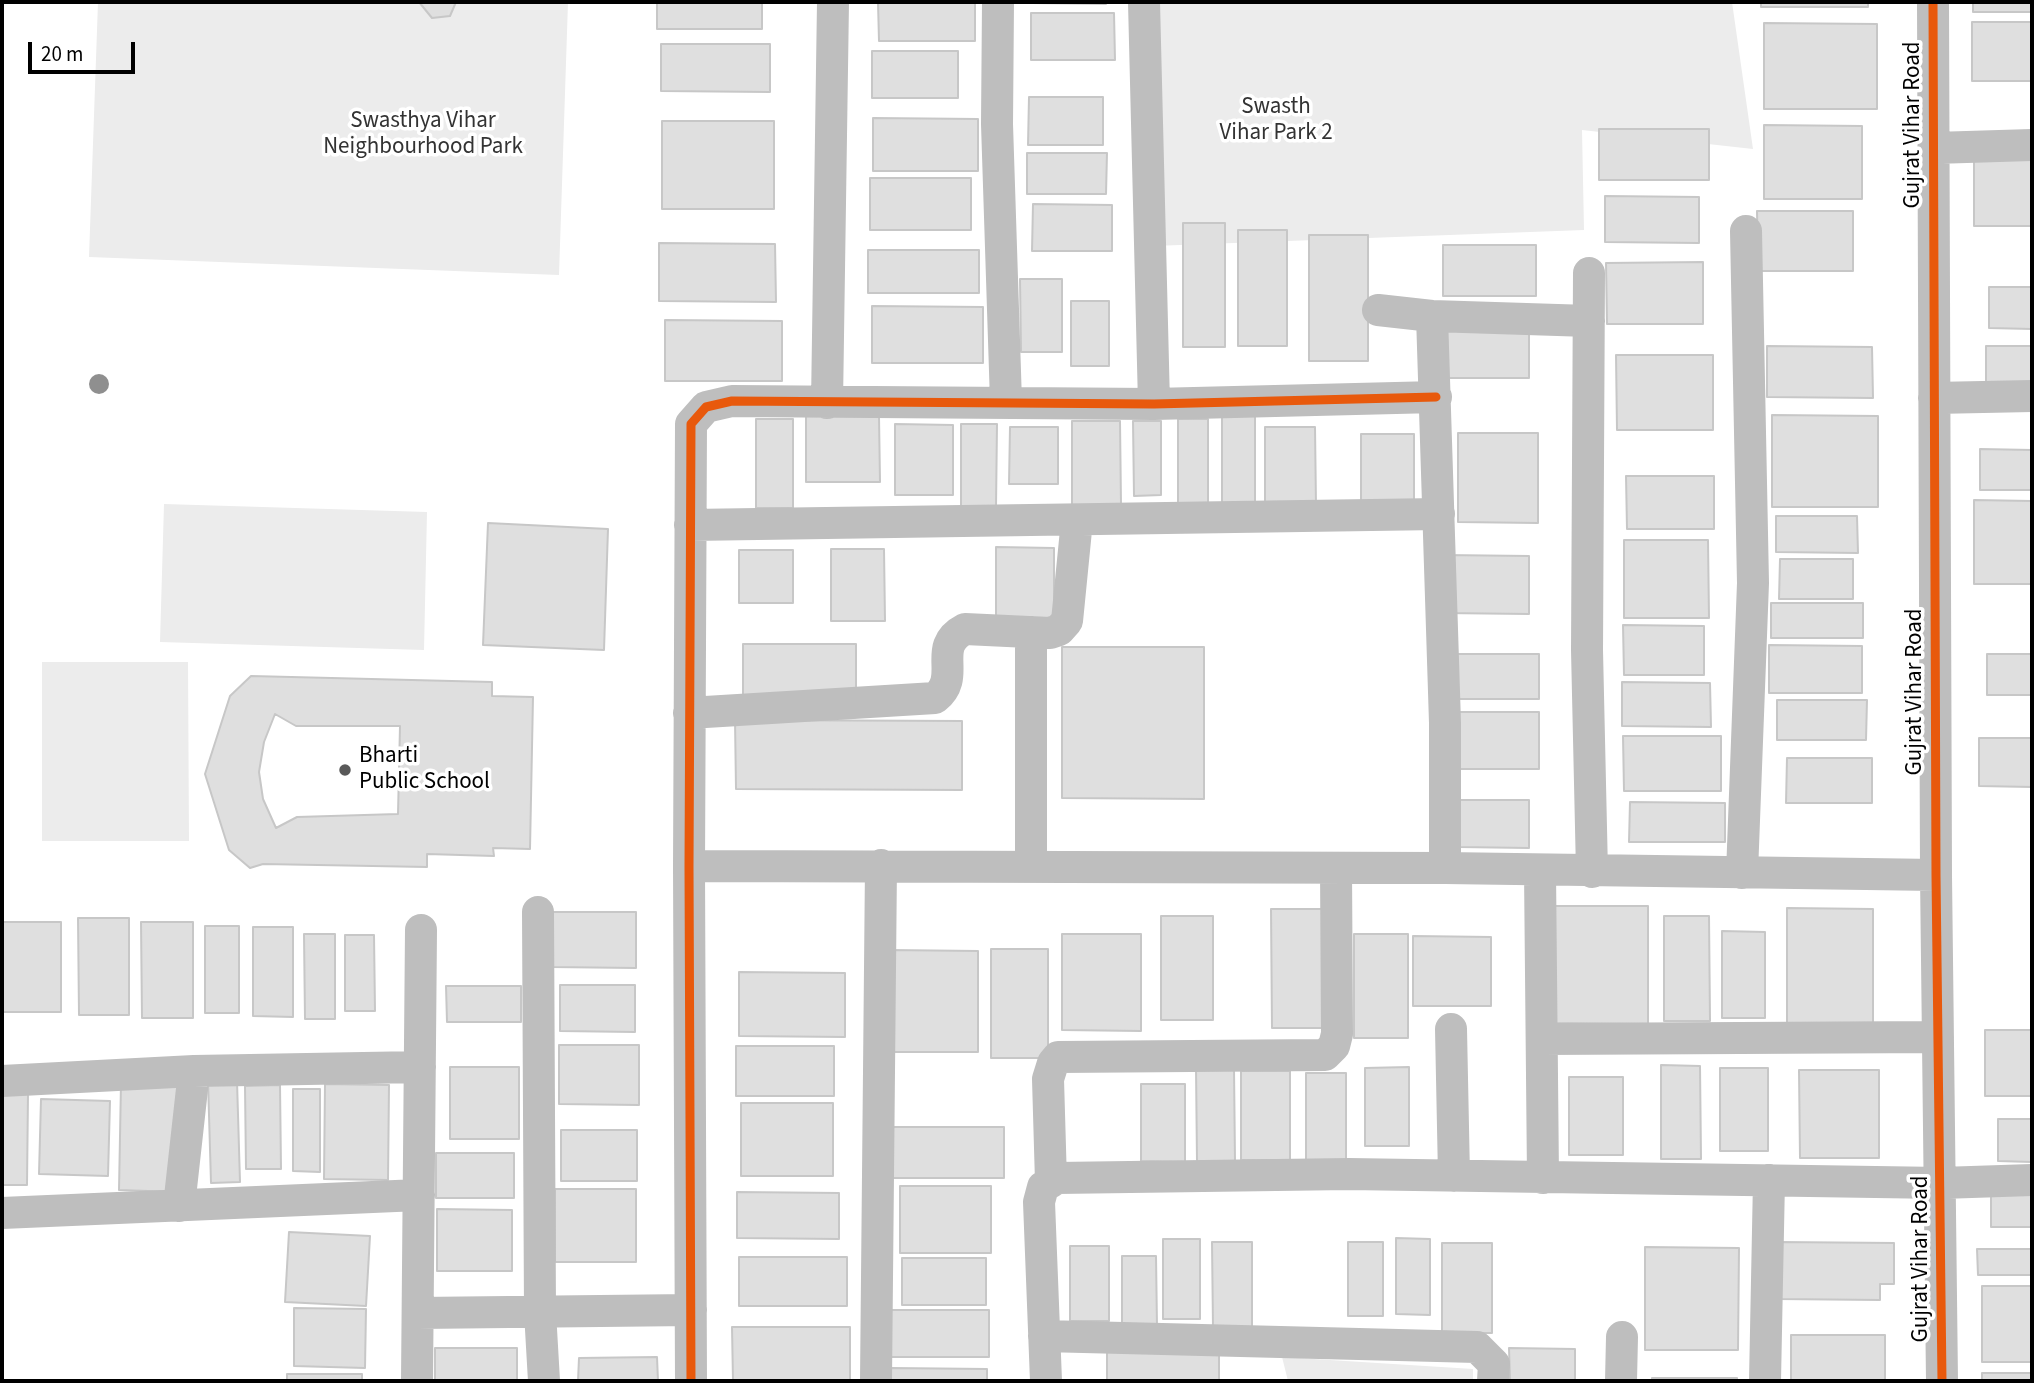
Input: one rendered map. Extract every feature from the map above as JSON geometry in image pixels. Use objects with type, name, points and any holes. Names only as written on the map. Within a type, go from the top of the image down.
[{"type":"street","points":[[827,403],[833,2]]},
{"type":"street","points":[[998,2],[997,124],[1006,402]]},
{"type":"street","points":[[1144,2],[1154,404]]},
{"type":"street","name":"Gujrat Vihar Road","points":[[1933,2],[1936,875],[1942,1381]]},
{"type":"street","points":[[1934,148],[2032,145]]},
{"type":"street","points":[[1742,873],[1753,583],[1746,231]]},
{"type":"street","points":[[1590,273],[1587,650],[1592,872]]},
{"type":"street","points":[[1378,310],[1432,316],[1589,321]]},
{"type":"street","points":[[1432,316],[1445,723],[1445,869]]},
{"type":"street","points":[[1934,398],[2032,396]]},
{"type":"street","points":[[691,1381],[691,424],[706,407],[732,401],[1154,404],[1436,397]]},
{"type":"street","points":[[690,525],[1439,514]]},
{"type":"street","points":[[689,713],[935,698],[944,691],[948,677],[948,646],[953,635],[965,629],[1050,633],[1059,630],[1067,621],[1077,520]]},
{"type":"street","points":[[1031,632],[1031,866]]},
{"type":"street","points":[[876,1381],[881,865]]},
{"type":"street","points":[[689,866],[1336,868],[1936,875]]},
{"type":"street","points":[[1051,1182],[1048,1079],[1052,1063],[1058,1057],[1325,1055],[1334,1045],[1337,1034],[1336,868]]},
{"type":"street","points":[[1540,870],[1543,1178]]},
{"type":"street","points":[[538,912],[540,1312],[544,1381]]},
{"type":"street","points":[[417,1381],[421,930]]},
{"type":"street","points":[[1451,1029],[1454,1176]]},
{"type":"street","points":[[1542,1039],[1938,1037]]},
{"type":"street","points":[[2,1081],[194,1071],[420,1067]]},
{"type":"street","points":[[178,1206],[194,1071]]},
{"type":"street","points":[[1046,1381],[1039,1202],[1043,1187],[1057,1178],[1349,1174],[1941,1183],[2032,1180]]},
{"type":"street","points":[[1765,1381],[1769,1180]]},
{"type":"street","points":[[2,1213],[419,1195]]},
{"type":"street","points":[[418,1313],[691,1310]]},
{"type":"street","points":[[1044,1336],[1477,1347],[1494,1364],[1493,1381]]},
{"type":"street","points":[[1621,1381],[1622,1337]]},
{"type":"green space","name":"Swasthya Vihar Neighbourhood Park","points":[[98,2],[568,2],[559,275],[89,257]]},
{"type":"green space","name":"Swasth Vihar Park 2","points":[[1151,2],[1732,2],[1753,149],[1582,130],[1584,230],[1153,246]]},
{"type":"green space","points":[[164,504],[427,512],[424,650],[160,642]]},
{"type":"green space","points":[[42,662],[188,662],[189,841],[42,841]]},
{"type":"green space","points":[[1282,1357],[1473,1369],[1473,1381],[1288,1381]]},
{"type":"building","points":[[419,2],[456,2],[450,16],[432,18]]},
{"type":"building","points":[[657,2],[762,2],[762,29],[657,29]]},
{"type":"building","points":[[878,2],[975,2],[975,41],[879,41]]},
{"type":"building","points":[[1106,2],[1106,4],[1032,3]]},
{"type":"building","points":[[1761,2],[1868,2],[1868,7],[1761,7]]},
{"type":"building","points":[[1973,2],[2032,2],[2032,12],[1973,12]]},
{"type":"building","points":[[1031,13],[1114,13],[1115,60],[1031,60]]},
{"type":"building","points":[[1972,22],[2032,22],[2032,81],[1972,81]]},
{"type":"building","points":[[1764,23],[1877,24],[1877,109],[1764,109]]},
{"type":"building","points":[[661,44],[770,44],[770,92],[661,91]]},
{"type":"building","points":[[872,51],[958,51],[958,98],[872,98]]},
{"type":"building","points":[[1029,97],[1103,97],[1103,145],[1028,145]]},
{"type":"building","points":[[873,118],[978,119],[978,171],[873,171]]},
{"type":"building","points":[[662,121],[774,121],[774,209],[662,209]]},
{"type":"building","points":[[1764,125],[1862,126],[1862,199],[1764,199]]},
{"type":"building","points":[[1599,129],[1709,129],[1709,180],[1599,180]]},
{"type":"building","points":[[1027,153],[1107,153],[1106,194],[1027,194]]},
{"type":"building","points":[[1974,157],[2032,157],[2032,226],[1974,226]]},
{"type":"building","points":[[870,178],[971,178],[971,230],[870,230]]},
{"type":"building","points":[[1605,196],[1699,197],[1699,243],[1605,242]]},
{"type":"building","points":[[1033,204],[1112,205],[1112,251],[1032,251]]},
{"type":"building","points":[[1757,211],[1853,211],[1853,271],[1758,271]]},
{"type":"building","points":[[1183,223],[1225,223],[1225,347],[1183,347]]},
{"type":"building","points":[[1238,230],[1287,230],[1287,346],[1238,346]]},
{"type":"building","points":[[1309,235],[1368,235],[1368,361],[1309,361]]},
{"type":"building","points":[[659,243],[775,244],[776,302],[659,301]]},
{"type":"building","points":[[1443,245],[1536,245],[1536,296],[1443,296]]},
{"type":"building","points":[[868,250],[979,250],[979,293],[868,293]]},
{"type":"building","points":[[1703,262],[1703,324],[1607,324],[1606,263]]},
{"type":"building","points":[[1020,279],[1062,279],[1062,352],[1021,352]]},
{"type":"building","points":[[1989,287],[2032,287],[2032,329],[1989,328]]},
{"type":"building","points":[[1071,301],[1109,301],[1109,366],[1071,366]]},
{"type":"building","points":[[872,306],[983,307],[983,363],[872,363]]},
{"type":"building","points":[[665,320],[782,321],[782,381],[665,381]]},
{"type":"building","points":[[1441,325],[1529,325],[1529,378],[1441,378]]},
{"type":"building","points":[[1767,346],[1872,347],[1873,398],[1767,397]]},
{"type":"building","points":[[1986,346],[2032,346],[2032,390],[1986,390]]},
{"type":"building","points":[[1616,355],[1713,355],[1713,430],[1617,430]]},
{"type":"building","points":[[1222,412],[1255,412],[1255,504],[1222,504]]},
{"type":"building","points":[[1772,415],[1878,416],[1878,507],[1772,507]]},
{"type":"building","points":[[806,416],[879,416],[880,482],[806,482]]},
{"type":"building","points":[[756,419],[793,419],[793,508],[756,508]]},
{"type":"building","points":[[1178,419],[1208,419],[1208,506],[1178,506]]},
{"type":"building","points":[[1072,421],[1120,421],[1121,505],[1072,505]]},
{"type":"building","points":[[1133,421],[1161,421],[1161,495],[1134,496]]},
{"type":"building","points":[[895,424],[953,425],[953,495],[895,495]]},
{"type":"building","points":[[961,424],[997,424],[996,507],[961,507]]},
{"type":"building","points":[[1010,427],[1058,427],[1058,484],[1009,484]]},
{"type":"building","points":[[1265,427],[1315,427],[1316,506],[1265,507]]},
{"type":"building","points":[[1458,433],[1538,433],[1538,523],[1458,522]]},
{"type":"building","points":[[1361,434],[1414,434],[1414,508],[1361,508]]},
{"type":"building","points":[[1980,449],[2032,450],[2032,490],[1980,490]]},
{"type":"building","points":[[1626,476],[1714,476],[1714,529],[1627,529]]},
{"type":"building","points":[[1974,500],[2032,501],[2032,584],[1974,584]]},
{"type":"building","points":[[1776,516],[1857,516],[1858,553],[1776,552]]},
{"type":"building","points":[[488,523],[608,529],[604,650],[483,645]]},
{"type":"building","points":[[1624,540],[1708,540],[1709,618],[1624,618]]},
{"type":"building","points":[[996,547],[1054,548],[1054,619],[996,620]]},
{"type":"building","points":[[831,549],[884,549],[885,621],[831,621]]},
{"type":"building","points":[[739,550],[793,550],[793,603],[739,603]]},
{"type":"building","points":[[1443,555],[1529,556],[1529,614],[1443,613]]},
{"type":"building","points":[[1780,559],[1853,559],[1853,599],[1779,599]]},
{"type":"building","points":[[1771,603],[1863,603],[1863,638],[1771,638]]},
{"type":"building","points":[[1623,625],[1704,626],[1704,675],[1624,675]]},
{"type":"building","points":[[743,644],[856,644],[856,699],[743,699]]},
{"type":"building","points":[[1769,645],[1862,646],[1862,693],[1769,693]]},
{"type":"building","points":[[1062,647],[1204,647],[1204,799],[1062,798]]},
{"type":"building","points":[[1450,654],[1539,654],[1539,699],[1450,699]]},
{"type":"building","points":[[1987,654],[2032,654],[2032,695],[1987,695]]},
{"type":"building","points":[[251,676],[492,682],[492,696],[533,697],[530,849],[493,848],[494,856],[427,854],[427,867],[263,864],[250,868],[229,850],[205,774],[230,696]],"holes":[[[275,714],[296,726],[400,726],[398,814],[297,817],[276,828],[263,799],[259,772],[264,742]]]},
{"type":"building","points":[[1622,682],[1710,683],[1711,727],[1622,726]]},
{"type":"building","points":[[1777,700],[1867,700],[1866,740],[1777,740]]},
{"type":"building","points":[[1456,712],[1539,712],[1539,769],[1456,769]]},
{"type":"building","points":[[735,720],[962,721],[962,790],[736,789]]},
{"type":"building","points":[[1623,736],[1721,736],[1721,791],[1624,791]]},
{"type":"building","points":[[1979,738],[2032,738],[2032,787],[1979,786]]},
{"type":"building","points":[[1787,758],[1872,758],[1872,803],[1786,803]]},
{"type":"building","points":[[1459,800],[1529,800],[1529,848],[1459,847]]},
{"type":"building","points":[[1630,802],[1725,803],[1725,842],[1629,842]]},
{"type":"building","points":[[1545,906],[1648,906],[1648,1024],[1545,1023]]},
{"type":"building","points":[[1787,908],[1873,909],[1873,1025],[1787,1025]]},
{"type":"building","points":[[1271,909],[1322,909],[1322,1028],[1272,1028]]},
{"type":"building","points":[[551,912],[636,912],[636,968],[551,967]]},
{"type":"building","points":[[1161,916],[1213,916],[1213,1020],[1161,1020]]},
{"type":"building","points":[[1664,916],[1709,916],[1710,1021],[1664,1021]]},
{"type":"building","points":[[78,918],[129,918],[129,1015],[79,1015]]},
{"type":"building","points":[[2,922],[61,922],[61,1012],[2,1012]]},
{"type":"building","points":[[141,922],[193,922],[193,1018],[142,1018]]},
{"type":"building","points":[[205,926],[239,926],[239,1013],[205,1013]]},
{"type":"building","points":[[253,927],[293,927],[293,1017],[253,1016]]},
{"type":"building","points":[[1722,931],[1765,932],[1765,1018],[1722,1018]]},
{"type":"building","points":[[304,934],[335,934],[335,1019],[305,1019]]},
{"type":"building","points":[[1062,934],[1141,934],[1141,1031],[1062,1030]]},
{"type":"building","points":[[1354,934],[1408,934],[1408,1038],[1354,1038]]},
{"type":"building","points":[[345,935],[374,935],[375,1011],[345,1011]]},
{"type":"building","points":[[1413,936],[1491,937],[1491,1006],[1413,1006]]},
{"type":"building","points":[[991,949],[1048,949],[1048,1058],[991,1058]]},
{"type":"building","points":[[889,950],[978,951],[978,1052],[889,1052]]},
{"type":"building","points":[[739,972],[845,973],[845,1037],[739,1036]]},
{"type":"building","points":[[560,985],[635,985],[635,1032],[560,1031]]},
{"type":"building","points":[[446,986],[521,986],[521,1022],[447,1022]]},
{"type":"building","points":[[1985,1030],[2032,1030],[2032,1096],[1985,1096]]},
{"type":"building","points":[[559,1045],[639,1045],[639,1105],[559,1104]]},
{"type":"building","points":[[736,1046],[834,1046],[834,1096],[736,1096]]},
{"type":"building","points":[[1661,1065],[1700,1066],[1701,1159],[1661,1159]]},
{"type":"building","points":[[450,1067],[519,1067],[519,1139],[450,1139]]},
{"type":"building","points":[[1409,1067],[1409,1146],[1365,1146],[1365,1068]]},
{"type":"building","points":[[1196,1068],[1234,1068],[1235,1162],[1197,1162]]},
{"type":"building","points":[[1720,1068],[1768,1068],[1768,1151],[1720,1151]]},
{"type":"building","points":[[1799,1070],[1879,1070],[1879,1158],[1800,1158]]},
{"type":"building","points":[[1241,1071],[1290,1071],[1290,1160],[1241,1160]]},
{"type":"building","points":[[1306,1073],[1346,1073],[1346,1165],[1306,1165]]},
{"type":"building","points":[[1569,1077],[1623,1077],[1623,1155],[1569,1155]]},
{"type":"building","points":[[208,1081],[237,1081],[240,1182],[211,1183]]},
{"type":"building","points":[[121,1083],[179,1085],[177,1192],[119,1190]]},
{"type":"building","points":[[325,1084],[389,1085],[388,1180],[324,1179]]},
{"type":"building","points":[[1141,1084],[1185,1084],[1185,1162],[1141,1161]]},
{"type":"building","points":[[280,1085],[281,1169],[246,1169],[245,1086]]},
{"type":"building","points":[[293,1089],[320,1089],[320,1172],[293,1171]]},
{"type":"building","points":[[2,1094],[28,1094],[27,1185],[2,1185]]},
{"type":"building","points":[[41,1099],[110,1101],[108,1176],[39,1174]]},
{"type":"building","points":[[741,1103],[833,1103],[833,1176],[741,1176]]},
{"type":"building","points":[[1998,1119],[2032,1119],[2032,1162],[1998,1161]]},
{"type":"building","points":[[889,1127],[1004,1127],[1004,1178],[889,1178]]},
{"type":"building","points":[[561,1130],[637,1130],[637,1181],[561,1181]]},
{"type":"building","points":[[436,1153],[514,1153],[514,1198],[436,1198]]},
{"type":"building","points":[[900,1186],[991,1186],[991,1253],[900,1253]]},
{"type":"building","points":[[555,1189],[636,1189],[636,1262],[555,1262]]},
{"type":"building","points":[[737,1192],[839,1193],[839,1239],[737,1238]]},
{"type":"building","points":[[1991,1192],[2032,1192],[2032,1227],[1991,1227]]},
{"type":"building","points":[[437,1209],[512,1210],[512,1271],[437,1271]]},
{"type":"building","points":[[289,1232],[370,1236],[366,1306],[285,1302]]},
{"type":"building","points":[[1396,1238],[1430,1239],[1430,1315],[1396,1314]]},
{"type":"building","points":[[1163,1239],[1200,1239],[1200,1319],[1163,1319]]},
{"type":"building","points":[[1212,1242],[1252,1242],[1252,1328],[1213,1328]]},
{"type":"building","points":[[1348,1242],[1383,1242],[1383,1316],[1348,1316]]},
{"type":"building","points":[[1778,1242],[1894,1243],[1894,1284],[1880,1284],[1880,1300],[1778,1299]]},
{"type":"building","points":[[1442,1243],[1492,1243],[1492,1333],[1442,1333]]},
{"type":"building","points":[[1070,1246],[1109,1246],[1109,1321],[1070,1321]]},
{"type":"building","points":[[1645,1247],[1739,1248],[1738,1350],[1645,1350]]},
{"type":"building","points":[[1977,1249],[2032,1249],[2032,1275],[1978,1275]]},
{"type":"building","points":[[1122,1256],[1156,1256],[1157,1327],[1122,1327]]},
{"type":"building","points":[[739,1257],[847,1257],[847,1306],[739,1306]]},
{"type":"building","points":[[902,1258],[986,1258],[986,1305],[902,1305]]},
{"type":"building","points":[[1982,1286],[2032,1286],[2032,1362],[1982,1362]]},
{"type":"building","points":[[294,1308],[366,1309],[365,1368],[294,1366]]},
{"type":"building","points":[[891,1310],[989,1310],[989,1357],[891,1357]]},
{"type":"building","points":[[732,1327],[850,1327],[850,1381],[733,1381]]},
{"type":"building","points":[[1791,1335],[1885,1335],[1885,1381],[1791,1381]]},
{"type":"building","points":[[435,1348],[517,1348],[517,1381],[435,1380]]},
{"type":"building","points":[[1107,1348],[1219,1348],[1219,1381],[1107,1381]]},
{"type":"building","points":[[1509,1348],[1575,1349],[1575,1381],[1510,1381]]},
{"type":"building","points":[[657,1357],[658,1381],[578,1381],[579,1358]]},
{"type":"building","points":[[891,1368],[987,1369],[987,1381],[891,1381]]},
{"type":"building","points":[[1982,1373],[2032,1373],[2032,1381],[1982,1381]]},
{"type":"building","points":[[287,1374],[362,1374],[362,1381],[287,1381]]},
{"type":"building","points":[[1652,1378],[1737,1378],[1737,1381],[1652,1381]]},
{"type":"cycle path","points":[[1933,2],[1936,875],[1942,1381]]},
{"type":"cycle path","points":[[691,1381],[691,424],[706,407],[732,401],[1154,404],[1436,397]]},
{"type":"place","name":"Bharti Public School","points":[[345,770]]}]
